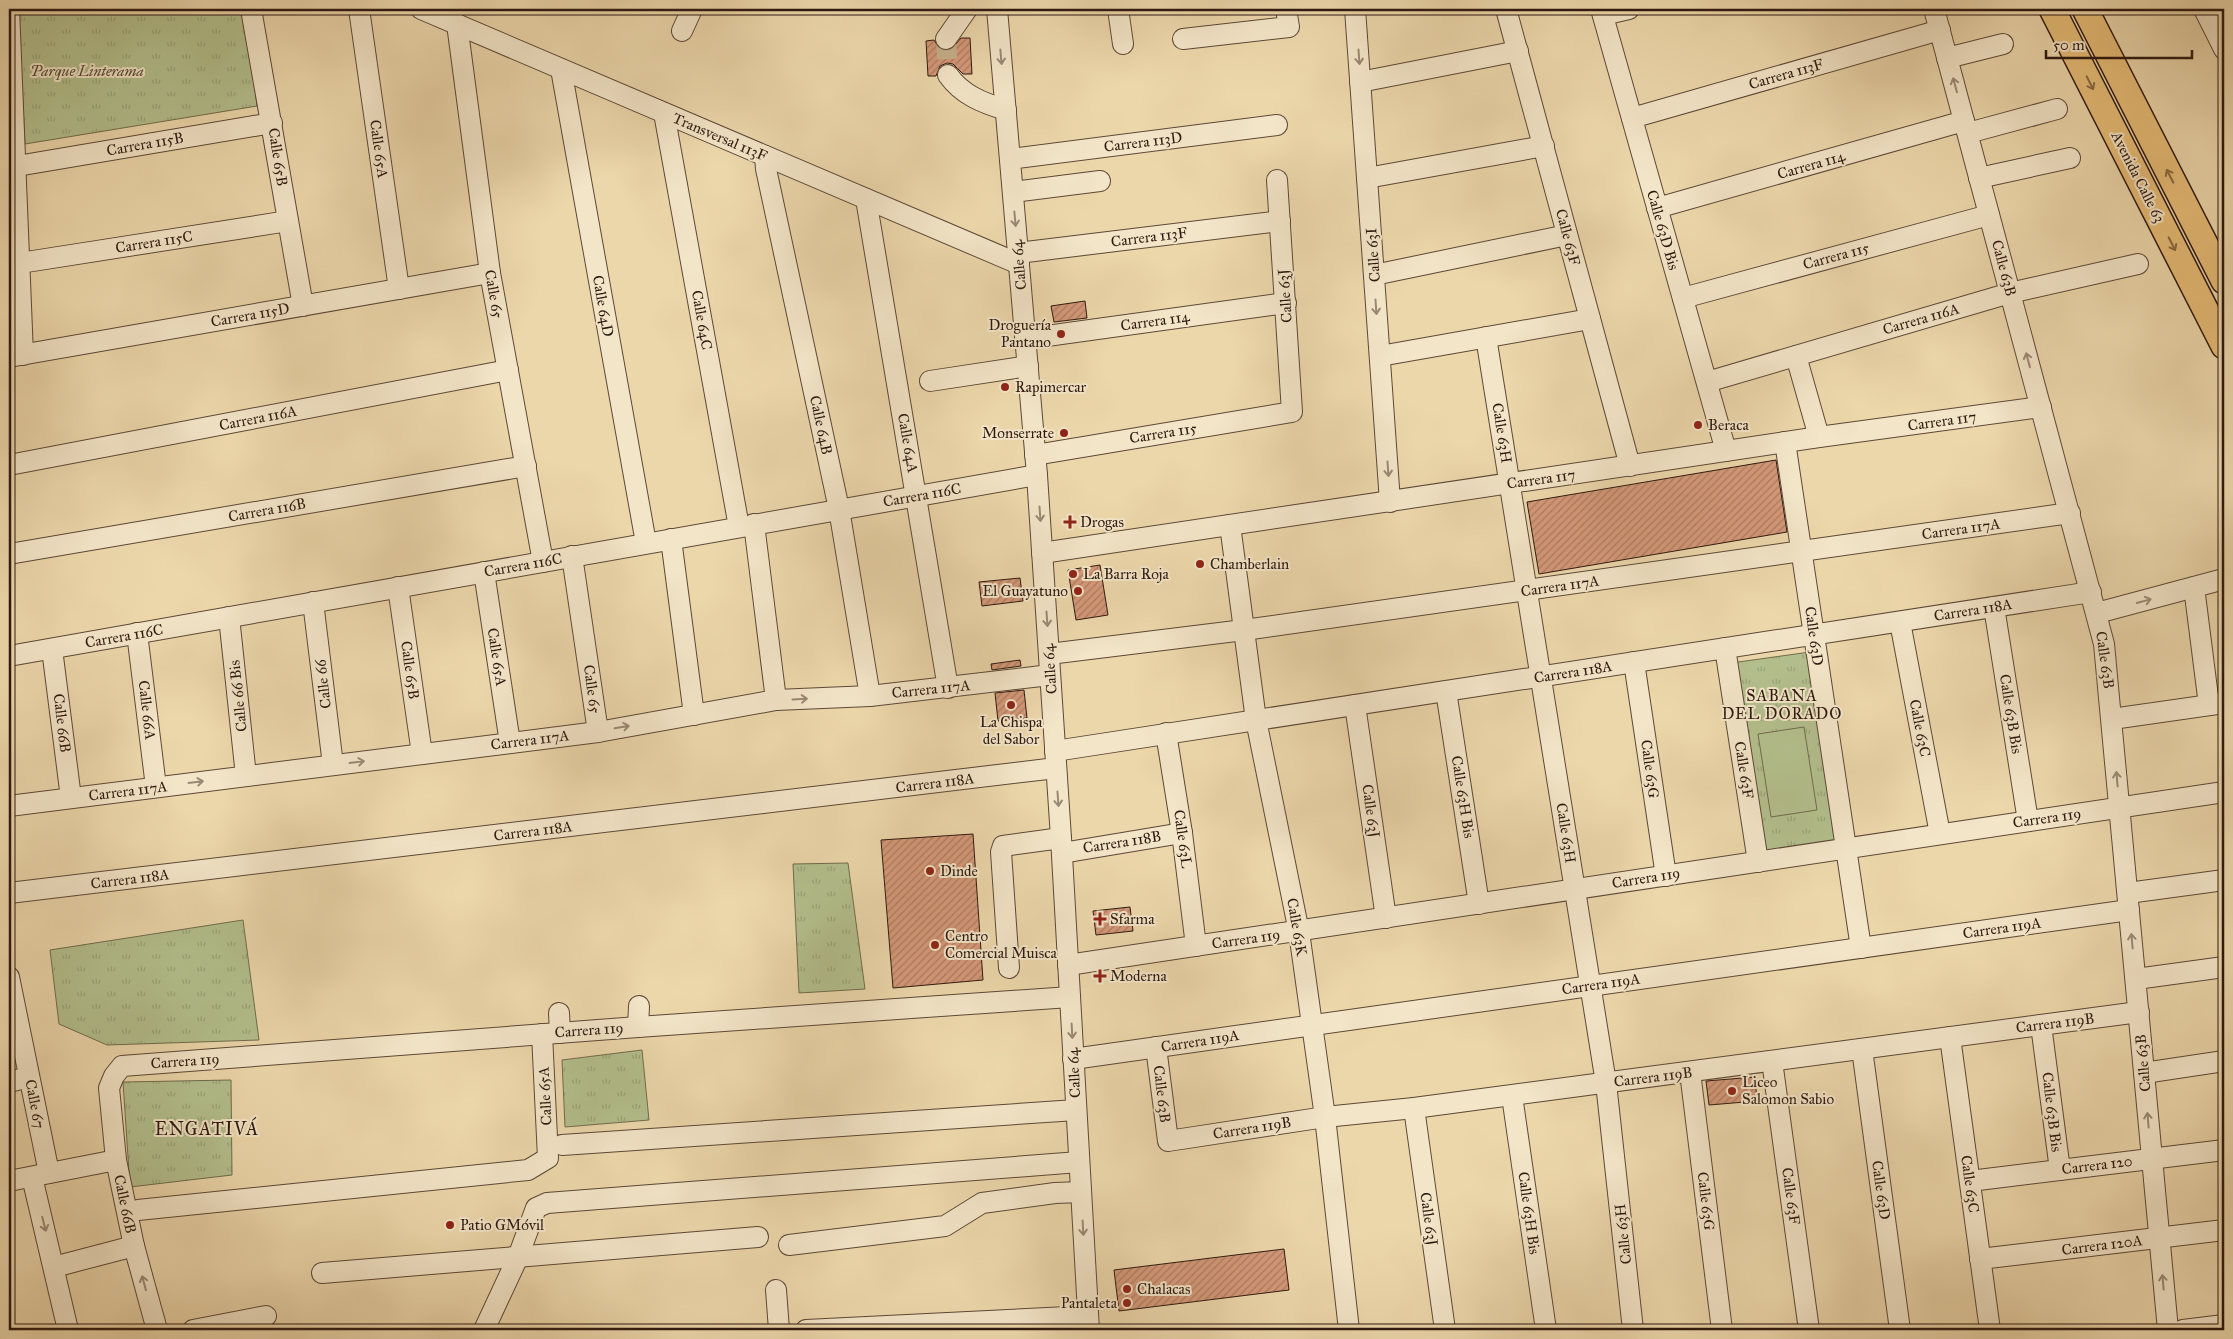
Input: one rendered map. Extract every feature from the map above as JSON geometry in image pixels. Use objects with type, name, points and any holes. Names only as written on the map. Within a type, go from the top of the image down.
[{"type":"main road","name":"Avenida Calle 63","points":[[2052,9],[2224,346]]},
{"type":"main road","name":"Avenida Calle 63","points":[[2085,9],[2224,281]]},
{"type":"street","points":[[9,9],[20,263],[16,356]]},
{"type":"street","name":"Calle 65B","points":[[251,9],[303,306]]},
{"type":"street","name":"Calle 65A","points":[[358,9],[399,289]]},
{"type":"street","name":"Transversal 113F","points":[[421,9],[866,199],[1018,259]]},
{"type":"street","points":[[682,31],[692,9]]},
{"type":"street","points":[[946,39],[967,9]]},
{"type":"street","name":"Calle 64","points":[[997,9],[1036,465],[1056,760],[1088,1323]]},
{"type":"street","points":[[1118,9],[1123,44]]},
{"type":"street","points":[[1184,39],[1288,27],[1286,9]]},
{"type":"street","name":"Calle 63I","points":[[1355,9],[1390,502]]},
{"type":"street","name":"Calle 63F","points":[[1506,9],[1630,466]]},
{"type":"street","points":[[1602,12],[1629,9]]},
{"type":"street","name":"Calle 63B","points":[[1934,9],[2104,644],[2168,1330]]},
{"type":"street","points":[[2204,9],[2224,49]]},
{"type":"street","name":"Calle 63D Bis","points":[[1602,12],[1726,451]]},
{"type":"street","name":"Calle 65","points":[[457,24],[490,273],[543,562]]},
{"type":"street","name":"Carrera 113F","points":[[1632,118],[1940,30]]},
{"type":"street","points":[[1947,58],[2003,44]]},
{"type":"street","points":[[1360,82],[1518,51]]},
{"type":"street","name":"Calle 64D","points":[[561,69],[646,544]]},
{"type":"street","points":[[948,75],[955,85],[971,96],[1006,110]]},
{"type":"street","name":"Carrera 114","points":[[1657,208],[1966,127],[2057,109]]},
{"type":"street","name":"Calle 64C","points":[[664,113],[746,526],[776,700]]},
{"type":"street","name":"Carrera 115B","points":[[17,166],[272,123]]},
{"type":"street","name":"Carrera 113D","points":[[1010,160],[1277,125]]},
{"type":"street","points":[[1367,178],[1544,146]]},
{"type":"street","name":"Calle 64B","points":[[765,156],[839,509],[870,696]]},
{"type":"street","points":[[1979,178],[2070,158]]},
{"type":"street","name":"Calle 63J","points":[[1277,180],[1292,412]]},
{"type":"street","points":[[1013,192],[1100,181]]},
{"type":"street","name":"Calle 64A","points":[[866,199],[948,688]]},
{"type":"street","name":"Carrera 115","points":[[1683,298],[1989,215]]},
{"type":"street","name":"Carrera 115C","points":[[20,263],[288,221]]},
{"type":"street","name":"Carrera 113F","points":[[1018,259],[1280,221]]},
{"type":"street","points":[[1374,275],[1567,235]]},
{"type":"street","name":"Carrera 116A","points":[[1706,382],[2010,293],[2138,264]]},
{"type":"street","name":"Carrera 115D","points":[[16,356],[490,273]]},
{"type":"street","name":"Carrera 114","points":[[1025,339],[1286,303]]},
{"type":"street","points":[[1380,356],[1590,319]]},
{"type":"street","name":"Calle 63H","points":[[1486,337],[1606,1083],[1633,1330]]},
{"type":"street","points":[[1796,356],[1819,437]]},
{"type":"street","points":[[930,381],[1028,366]]},
{"type":"street","name":"Carrera 116A","points":[[9,465],[508,370]]},
{"type":"street","name":"Carrera 117","points":[[1042,553],[1819,437],[2041,407]]},
{"type":"street","name":"Carrera 115","points":[[1036,465],[1292,412]]},
{"type":"street","name":"Calle 63D","points":[[1785,442],[1861,948]]},
{"type":"street","name":"Carrera 116C","points":[[9,656],[917,495],[1036,465]]},
{"type":"street","name":"Carrera 116B","points":[[9,554],[526,466]]},
{"type":"street","name":"Carrera 117A","points":[[1049,654],[1244,630],[2070,513]]},
{"type":"street","name":"Calle 63K","points":[[1230,525],[1256,720],[1299,932],[1325,1117],[1348,1330]]},
{"type":"street","points":[[671,539],[694,714]]},
{"type":"street","name":"Calle 65","points":[[572,556],[598,732]]},
{"type":"street","name":"Calle 65A","points":[[484,572],[510,743]]},
{"type":"street","points":[[2097,613],[2224,579]]},
{"type":"street","name":"Calle 65B","points":[[398,587],[422,754]]},
{"type":"street","points":[[2112,719],[2217,704],[2194,587]]},
{"type":"street","name":"Carrera 118A","points":[[9,893],[1056,760],[1166,733],[2091,592]]},
{"type":"street","name":"Calle 66","points":[[313,602],[332,765]]},
{"type":"street","name":"Calle 63B Bis","points":[[1994,607],[2028,821]]},
{"type":"street","name":"Calle 66 Bis","points":[[230,617],[246,776]]},
{"type":"street","name":"Calle 63C","points":[[1900,622],[1940,834]]},
{"type":"street","name":"Calle 66A","points":[[137,633],[156,787]]},
{"type":"street","name":"Calle 63F","points":[[1725,648],[1758,862]]},
{"type":"street","name":"Calle 66B","points":[[52,649],[71,798]]},
{"type":"street","name":"Calle 63G","points":[[1634,662],[1666,876]]},
{"type":"street","name":"Carrera 117A","points":[[9,806],[598,732],[776,700],[870,696],[1050,676]]},
{"type":"street","name":"Calle 63H Bis","points":[[1446,691],[1480,904]]},
{"type":"street","name":"Calle 63J","points":[[1355,705],[1386,918]]},
{"type":"street","name":"Calle 63L","points":[[1166,733],[1182,833],[1196,946]]},
{"type":"street","name":"Carrera 119","points":[[1068,965],[1299,932],[2224,792]]},
{"type":"street","name":"Carrera 118B","points":[[1009,968],[1001,852],[1004,846],[1016,844],[1061,845],[1182,833]]},
{"type":"street","name":"Carrera 119A","points":[[1073,1059],[1861,948],[2129,902],[2224,880]]},
{"type":"street","points":[[2136,978],[2224,967]]},
{"type":"street","name":"Calle 67","points":[[10,987],[29,1077],[40,1175],[54,1266],[68,1330]]},
{"type":"street","name":"Carrera 119","points":[[114,1076],[122,1066],[554,1027],[638,1027],[1070,997]]},
{"type":"street","points":[[638,1027],[639,1006]]},
{"type":"street","name":"Carrera 119B","points":[[1168,1141],[1325,1117],[1512,1096],[2139,1012]]},
{"type":"street","name":"Calle 63B Bis","points":[[2041,1025],[2060,1170]]},
{"type":"street","name":"Calle 65A","points":[[554,1027],[555,1152]]},
{"type":"street","name":"Calle 63C","points":[[1950,1037],[1990,1330]]},
{"type":"street","name":"Calle 63B","points":[[1156,1047],[1168,1141]]},
{"type":"street","name":"Calle 63D","points":[[1862,1049],[1900,1330]]},
{"type":"street","name":"Calle 63F","points":[[1772,1061],[1809,1330]]},
{"type":"street","points":[[2144,1072],[2224,1061]]},
{"type":"street","name":"Calle 63G","points":[[1690,1072],[1722,1330]]},
{"type":"street","name":"Calle 66B","points":[[114,1076],[109,1088],[116,1160],[134,1246],[157,1330]]},
{"type":"street","points":[[9,1082],[29,1077]]},
{"type":"street","name":"Calle 63H Bis","points":[[1512,1096],[1546,1330]]},
{"type":"street","name":"Calle 63J","points":[[1414,1108],[1445,1330]]},
{"type":"street","points":[[138,1210],[528,1170],[555,1152],[1076,1110]]},
{"type":"street","name":"Carrera 120","points":[[1970,1181],[2224,1150]]},
{"type":"street","points":[[9,1181],[116,1160]]},
{"type":"street","points":[[484,1330],[518,1257],[536,1208],[547,1203],[1079,1162]]},
{"type":"street","points":[[789,1246],[945,1226],[982,1203],[1055,1193],[1081,1192]]},
{"type":"street","name":"Carrera 120A","points":[[1980,1259],[2224,1230]]},
{"type":"street","points":[[322,1273],[758,1237]]},
{"type":"street","points":[[54,1266],[134,1246]]},
{"type":"street","points":[[776,1290],[779,1330]]},
{"type":"street","points":[[193,1330],[266,1316]]},
{"type":"street","points":[[806,1330],[1088,1323]]},
{"type":"street","points":[[2183,1330],[2224,1325]]},
{"type":"green space","name":"Parque Linterama","points":[[18,9],[246,9],[257,106],[25,144]]},
{"type":"green space","points":[[1810,652],[1839,843],[1761,855],[1731,663]]},
{"type":"green space","points":[[1804,727],[1817,810],[1771,817],[1758,734]]},
{"type":"green space","points":[[848,863],[865,989],[799,993],[793,864]]},
{"type":"green space","points":[[243,920],[259,1040],[107,1045],[59,1024],[50,950]]},
{"type":"green space","points":[[642,1050],[649,1120],[565,1127],[562,1060]]},
{"type":"green space","points":[[231,1080],[232,1175],[130,1187],[123,1082]]},
{"type":"building","points":[[961,38],[970,38],[972,74],[963,74],[953,64],[947,63],[940,66],[936,76],[928,76],[926,41],[934,40],[939,48],[945,51],[951,50]]},
{"type":"building","points":[[1085,301],[1087,318],[1054,322],[1051,306]]},
{"type":"building","points":[[1776,460],[1787,532],[1539,574],[1527,502]]},
{"type":"building","points":[[1100,565],[1108,615],[1076,620],[1068,570]]},
{"type":"building","points":[[1020,578],[1023,601],[982,606],[979,582]]},
{"type":"building","points":[[1020,660],[1021,666],[992,670],[991,664]]},
{"type":"building","name":"La Chispa del Sabor","points":[[1024,690],[1027,718],[998,721],[995,693]]},
{"type":"building","points":[[973,834],[983,980],[893,988],[881,840]]},
{"type":"building","points":[[1130,907],[1133,931],[1096,935],[1093,911]]},
{"type":"building","name":"Liceo Salomon Sabio","points":[[1755,1077],[1757,1101],[1709,1105],[1706,1081]]},
{"type":"building","points":[[1284,1249],[1289,1290],[1119,1311],[1114,1270]]},
{"type":"tunnel","points":[[946,39],[948,75]]},
{"type":"place","name":"Droguería Pantano","points":[[1061,334]]},
{"type":"place","name":"Rapimercar","points":[[1005,387]]},
{"type":"place","name":"Beraca","points":[[1698,425]]},
{"type":"place","name":"Monserrate","points":[[1064,433]]},
{"type":"place","name":"Drogas","points":[[1070,522]]},
{"type":"place","name":"Chamberlain","points":[[1200,564]]},
{"type":"place","name":"La Barra Roja","points":[[1073,574]]},
{"type":"place","name":"El Guayatuno","points":[[1078,591]]},
{"type":"place","name":"La Chispa del Sabor","points":[[1011,705]]},
{"type":"place","name":"Dinde","points":[[930,871]]},
{"type":"place","name":"Sfarma","points":[[1100,919]]},
{"type":"place","name":"Centro Comercial Muisca","points":[[935,945]]},
{"type":"place","name":"Moderna","points":[[1100,976]]},
{"type":"place","name":"Liceo Salomon Sabio","points":[[1732,1091]]},
{"type":"place","name":"Patio GMóvil","points":[[450,1225]]},
{"type":"place","name":"Chalacas","points":[[1127,1289]]},
{"type":"place","name":"Pantaleta","points":[[1127,1303]]},
{"type":"district","name":"SABANA DEL DORADO","points":[[1782,704]]},
{"type":"district","name":"ENGATIVÁ","points":[[207,1129]]}]
